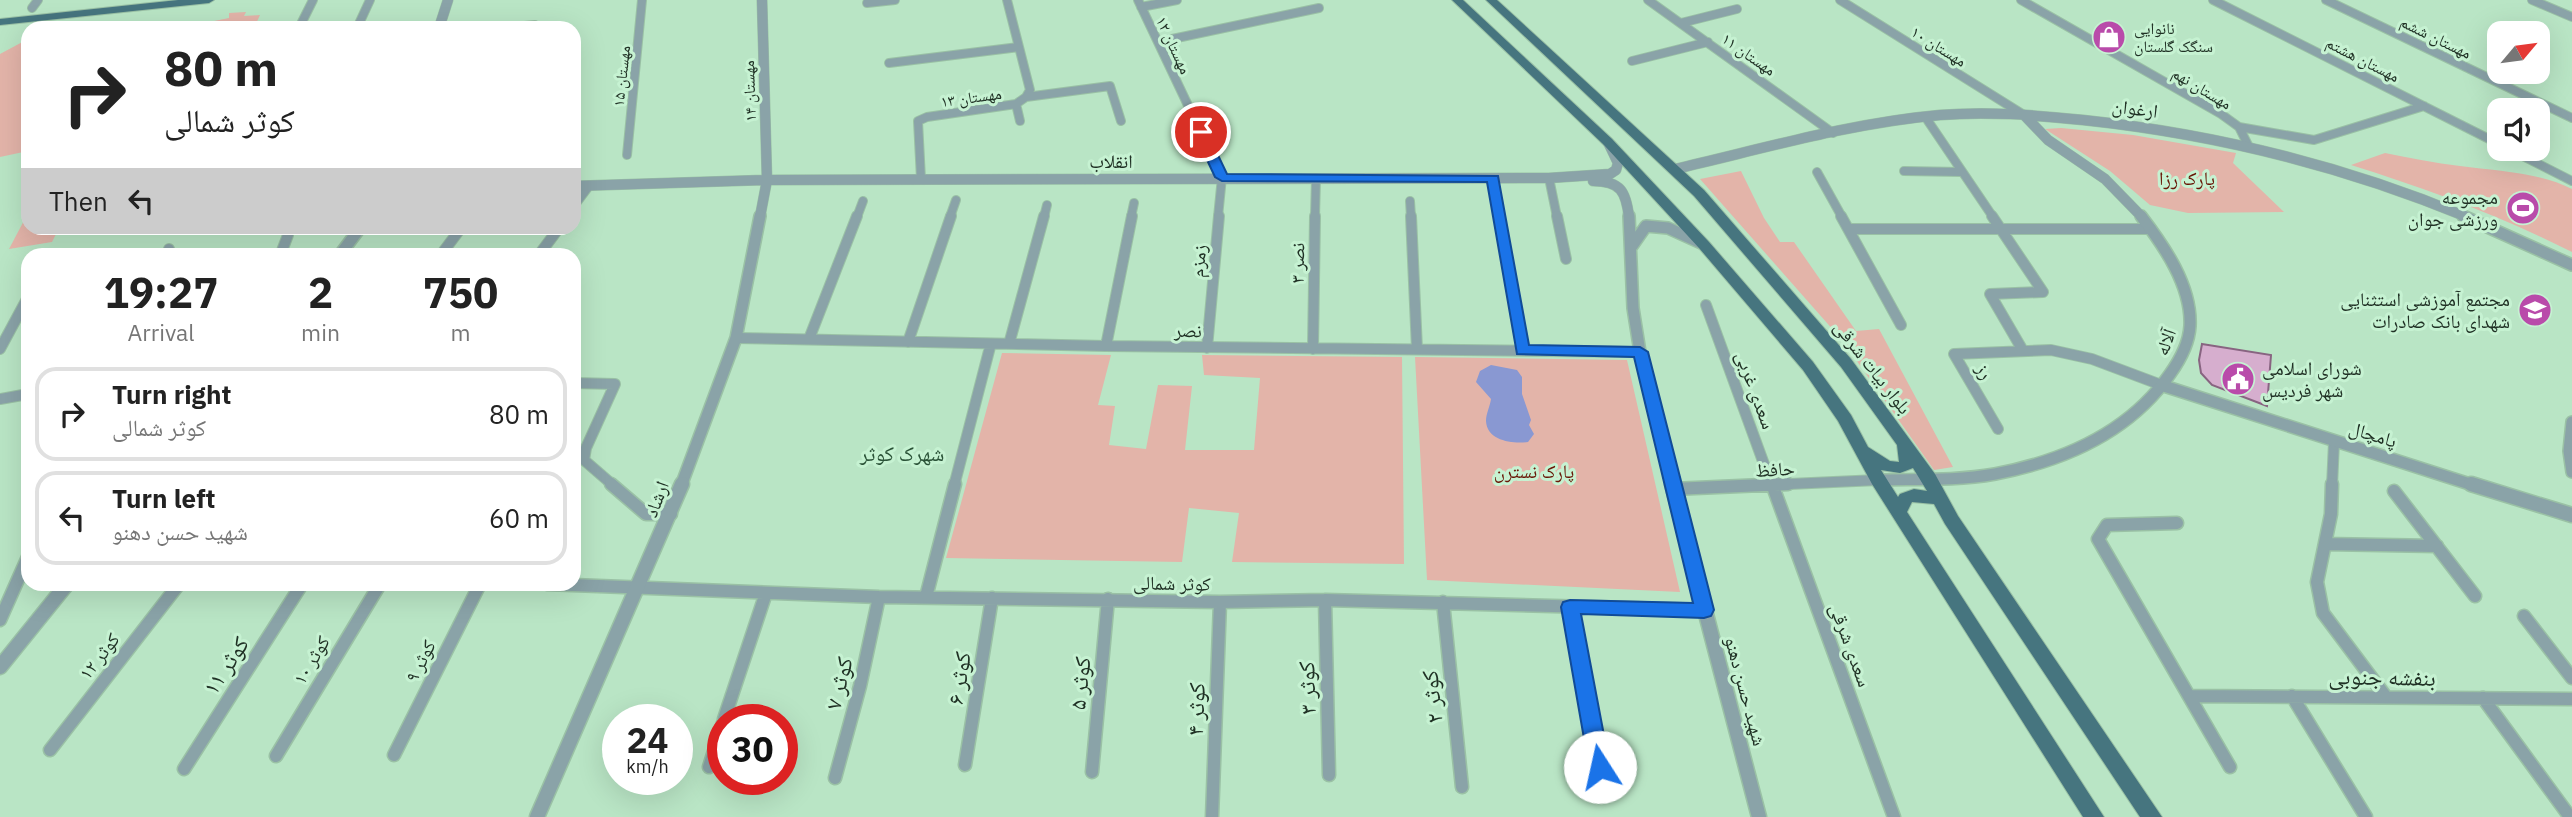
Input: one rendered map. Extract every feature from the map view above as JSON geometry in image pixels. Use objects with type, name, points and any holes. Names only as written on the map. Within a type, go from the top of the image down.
[{"type":"main road","points":[[0,11],[35,4],[111,0]]},
{"type":"main road","points":[[0,22],[209,0]]},
{"type":"main road","points":[[1457,0],[1608,142],[1704,245],[1808,366],[2094,817]]},
{"type":"main road","name":"بلوار بیات شرقی","points":[[1491,0],[1675,169],[1846,363],[1929,478],[1938,498],[2152,817]]},
{"type":"main road","points":[[1863,449],[1883,466],[1906,466],[1908,457],[1902,440]]},
{"type":"main road","points":[[1899,512],[1906,498],[1914,495],[1938,498]]},
{"type":"street","points":[[302,21],[313,0]]},
{"type":"street","points":[[360,21],[370,0]]},
{"type":"street","points":[[441,21],[448,0]]},
{"type":"street","name":"مهستان ۱۵","points":[[627,155],[642,0]]},
{"type":"street","name":"مهستان ۱۴","points":[[762,0],[767,180]]},
{"type":"street","points":[[867,3],[895,0]]},
{"type":"street","name":"مهستان ۱۳","points":[[921,179],[918,121],[1016,104],[1026,97],[1030,90],[1007,0]]},
{"type":"street","points":[[1139,4],[1177,0]]},
{"type":"street","name":"مهستان ۱۱","points":[[1648,0],[1833,133]]},
{"type":"street","name":"مهستان ۱۰","points":[[1840,0],[2024,115]]},
{"type":"street","name":"مهستان نهم","points":[[2021,0],[2213,109],[2239,127],[2249,147]]},
{"type":"street","name":"مهستان هشتم","points":[[2213,0],[2487,138]]},
{"type":"street","name":"مهستان ششم","points":[[2326,0],[2572,118]]},
{"type":"street","points":[[2532,0],[2572,17]]},
{"type":"street","name":"مهستان ۱۲","points":[[1139,4],[1222,177]]},
{"type":"street","points":[[1158,42],[1319,8]]},
{"type":"street","points":[[1681,23],[1737,9]]},
{"type":"street","points":[[1632,61],[1708,42]]},
{"type":"street","points":[[889,63],[1019,47]]},
{"type":"street","points":[[1026,97],[1110,86],[1121,121]]},
{"type":"street","points":[[1016,104],[1020,121]]},
{"type":"street","points":[[2239,127],[2314,140],[2424,106]]},
{"type":"street","name":"ارغوان","points":[[1675,169],[1833,133],[1925,117],[2024,115],[2136,124],[2249,147],[2400,191],[2511,235],[2572,265]]},
{"type":"street","name":"آلاله","points":[[1878,480],[1991,475],[2045,463],[2093,444],[2126,423],[2164,386],[2184,352],[2189,335],[2190,314],[2183,287],[2151,229],[2126,199],[2098,173],[2037,131],[2024,115]]},
{"type":"street","points":[[1928,121],[2043,292],[1990,294],[2022,349]]},
{"type":"street","name":"انقلاب","points":[[581,186],[767,180],[1549,178],[1610,174],[1616,170],[1618,163],[1608,142]]},
{"type":"street","points":[[2533,161],[2572,181]]},
{"type":"street","points":[[1904,171],[1961,172]]},
{"type":"street","points":[[1817,172],[1901,324]]},
{"type":"street","name":"زمزم","points":[[1207,348],[1217,260],[1222,177]]},
{"type":"street","name":"نصر ۳","points":[[1313,349],[1316,178]]},
{"type":"street","points":[[1493,178],[1522,350]]},
{"type":"street","points":[[1549,178],[1566,259]]},
{"type":"street","name":"شهید حسن دهنو","points":[[1549,178],[1606,181],[1620,188],[1627,199],[1632,246],[1633,308],[1640,352],[1759,817]]},
{"type":"street","name":"ارشاد","points":[[537,817],[671,514],[736,338],[767,180]]},
{"type":"street","points":[[581,197],[589,186]]},
{"type":"street","points":[[908,342],[956,200]]},
{"type":"street","points":[[809,339],[863,201]]},
{"type":"street","points":[[1410,201],[1417,349]]},
{"type":"street","points":[[1106,346],[1134,203]]},
{"type":"street","points":[[1009,344],[1047,205]]},
{"type":"street","points":[[1632,246],[1646,226],[1662,225],[1676,228],[1704,245]]},
{"type":"street","points":[[1850,229],[2151,229]]},
{"type":"street","name":"سعدی غربی","points":[[1706,305],[1772,487]]},
{"type":"street","points":[[0,349],[21,310]]},
{"type":"street","name":"نصر","points":[[736,338],[1207,348],[1640,352]]},
{"type":"street","points":[[926,597],[990,347]]},
{"type":"street","name":"رز","points":[[1997,429],[1954,354],[2022,349],[2051,350],[2092,359],[2164,386]]},
{"type":"street","points":[[581,383],[615,384],[586,448],[584,460],[646,514],[671,514]]},
{"type":"street","name":"پامچال","points":[[2164,386],[2334,442],[2572,515]]},
{"type":"street","points":[[0,399],[21,395]]},
{"type":"street","points":[[2572,422],[2569,452],[2572,472]]},
{"type":"street","points":[[2334,442],[2331,514],[2317,582],[2323,613],[2386,697]]},
{"type":"street","name":"حافظ","points":[[1673,489],[1772,487],[1878,480]]},
{"type":"street","name":"سعدی شرقی","points":[[1772,487],[1894,817]]},
{"type":"street","points":[[2394,491],[2475,596]]},
{"type":"street","points":[[2176,523],[2107,525],[2098,538],[2230,767]]},
{"type":"street","points":[[2325,544],[2437,546]]},
{"type":"street","points":[[0,620],[21,573]]},
{"type":"street","name":"کوثر شمالی","points":[[581,585],[880,597],[1220,602],[1325,600],[1704,610]]},
{"type":"street","points":[[0,666],[61,591]]},
{"type":"street","name":"کوثر ۱۲","points":[[50,750],[174,591]]},
{"type":"street","name":"کوثر ۱۱","points":[[184,768],[298,591]]},
{"type":"street","name":"کوثر ۱۰","points":[[276,755],[376,591]]},
{"type":"street","name":"کوثر ۹","points":[[394,755],[476,591]]},
{"type":"street","points":[[729,704],[766,593]]},
{"type":"street","name":"کوثر ۷","points":[[835,778],[880,597]]},
{"type":"street","name":"کوثر ۶","points":[[965,765],[992,598]]},
{"type":"street","name":"کوثر ۵","points":[[1091,772],[1108,599]]},
{"type":"street","name":"کوثر ۳","points":[[1325,600],[1329,775]]},
{"type":"street","name":"کوثر ۴","points":[[1212,817],[1220,602]]},
{"type":"street","name":"کوثر ۲","points":[[1443,602],[1462,787]]},
{"type":"street","points":[[1570,607],[1604,793]]},
{"type":"street","points":[[2524,616],[2572,678]]},
{"type":"street","name":"بنفشه جنوبی","points":[[2191,696],[2572,699]]},
{"type":"street","points":[[2292,696],[2366,817]]},
{"type":"street","points":[[2483,698],[2570,817]]},
{"type":"green space","points":[[229,13],[260,15],[257,21],[214,21],[229,18]]},
{"type":"green space","points":[[21,43],[21,152],[0,157],[0,54]]},
{"type":"green space","name":"پارک رزا","points":[[2045,129],[2133,135],[2236,153],[2233,163],[2284,212],[2188,213],[2150,205],[2110,171]]},
{"type":"green space","name":"مجموعه ورزشی جوان","points":[[2385,153],[2531,176],[2572,189],[2572,252],[2463,204],[2351,165]]},
{"type":"green space","points":[[1741,171],[1764,218],[1780,242],[1794,242],[1856,331],[1879,329],[1953,467],[1934,470],[1842,340],[1700,179]]},
{"type":"green space","points":[[21,226],[21,235],[56,235],[52,242],[9,249]]},
{"type":"green space","points":[[1002,353],[1111,355],[1098,405],[1115,406],[1109,445],[1146,449],[1158,385],[1192,386],[1185,450],[1254,450],[1260,378],[1204,375],[1202,355],[1402,357],[1404,564],[1232,562],[1239,513],[1189,508],[1182,562],[946,558]]},
{"type":"green space","name":"پارک نسترن","points":[[1415,357],[1627,360],[1680,592],[1427,580]]},
{"type":"water","points":[[1491,365],[1517,370],[1522,377],[1522,394],[1531,420],[1529,425],[1534,434],[1528,442],[1502,440],[1487,428],[1486,418],[1491,399],[1476,382],[1480,371]]},
{"type":"building","name":"شورای اسلامی شهر فردیس","points":[[2202,344],[2271,355],[2267,406],[2212,385],[2201,373],[2199,360]]},
{"type":"place","name":"نانوایی سنگک گلستان","points":[[2109,37]]},
{"type":"place","name":"مجموعه ورزشی جوان","points":[[2523,208]]},
{"type":"place","name":"مجتمع آموزشی استثنایی شهدای بانک صادرات","points":[[2535,310]]},
{"type":"place","name":"شورای اسلامی شهر فردیس","points":[[2238,379]]},
{"type":"district","name":"شهرک کوثر","points":[[902,453]]},
{"type":"route","points":[[1201,132],[1222,177],[1493,178],[1522,350],[1640,352],[1704,610],[1570,607],[1600,767]]}]
